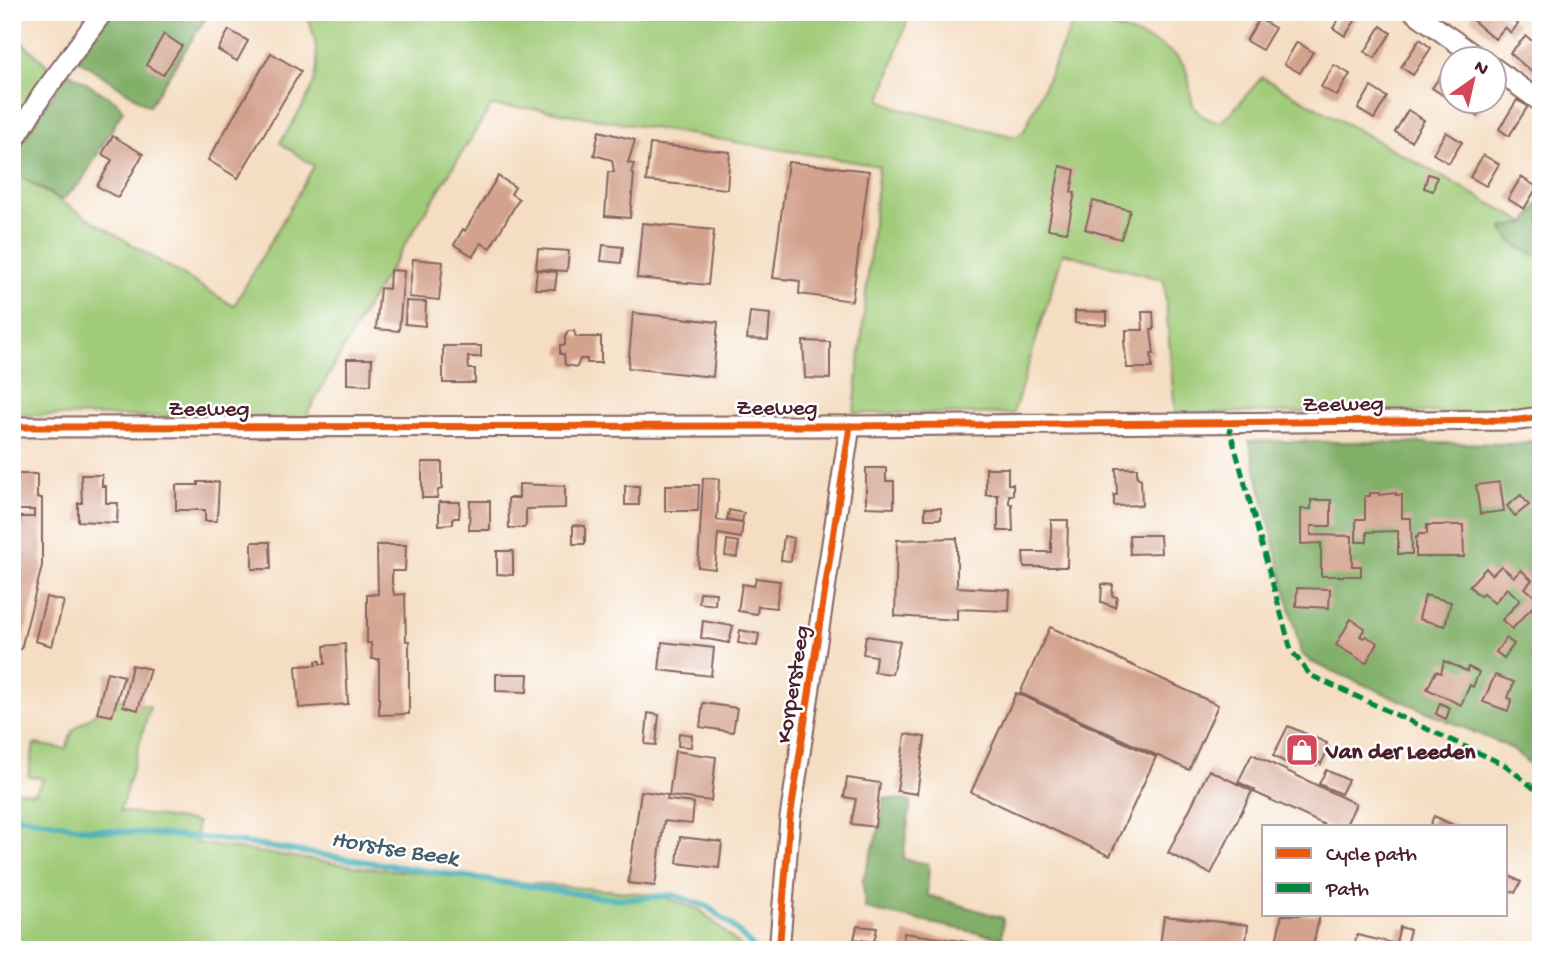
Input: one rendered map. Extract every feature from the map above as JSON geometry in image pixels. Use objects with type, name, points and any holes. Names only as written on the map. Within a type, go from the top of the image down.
[{"type":"street","points":[[12,144],[42,95],[103,12]]},
{"type":"street","points":[[1414,12],[1461,46]]},
{"type":"street","points":[[1508,79],[1541,102]]},
{"type":"street","name":"Zeeweg","points":[[12,427],[850,426],[1541,417]]},
{"type":"street","name":"Korpersteeg","points":[[781,950],[790,818],[850,426]]},
{"type":"green space","points":[[112,12],[202,12],[207,16],[149,106],[77,59]]},
{"type":"green space","points":[[306,12],[910,12],[881,100],[901,109],[1016,137],[1024,131],[1075,18],[1115,28],[1147,39],[1180,60],[1186,69],[1193,105],[1206,118],[1220,122],[1262,77],[1526,223],[1503,228],[1518,247],[1541,257],[1541,408],[1475,412],[1175,413],[1164,280],[1063,253],[1013,414],[854,413],[879,166],[538,109],[491,106],[367,306],[305,418],[12,415],[12,172],[234,306],[314,166],[280,143],[308,95],[317,67],[317,52]]},
{"type":"green space","points":[[12,33],[51,69],[12,128]]},
{"type":"green space","points":[[68,72],[117,102],[123,110],[81,182],[62,200],[12,172],[12,157]]},
{"type":"green space","points":[[1541,201],[1541,257],[1513,243],[1503,228],[1526,223]]},
{"type":"green space","points":[[1541,437],[1541,773],[1509,747],[1311,662],[1301,653],[1249,441],[1521,444]]},
{"type":"green space","points":[[112,696],[150,707],[120,811],[197,822],[196,843],[367,868],[658,895],[700,910],[745,950],[12,950],[12,790],[34,793],[44,779],[28,776],[34,744],[66,749],[73,730],[102,708]]},
{"type":"green space","points":[[884,798],[911,801],[903,859],[929,864],[927,895],[1003,918],[1002,938],[865,909],[863,879],[882,821]]},
{"type":"building","points":[[1344,12],[1361,12],[1345,36],[1333,28]]},
{"type":"building","points":[[1475,12],[1498,12],[1518,24],[1511,33],[1505,27],[1495,39],[1470,18]]},
{"type":"building","points":[[1259,19],[1275,28],[1262,50],[1246,41]]},
{"type":"building","points":[[1381,26],[1391,33],[1375,58],[1365,52]]},
{"type":"building","points":[[229,30],[248,41],[237,61],[218,50]]},
{"type":"building","points":[[164,34],[182,46],[163,75],[146,65]]},
{"type":"building","points":[[1526,36],[1541,48],[1541,69],[1535,75],[1510,53]]},
{"type":"building","points":[[1420,39],[1431,48],[1413,75],[1401,67]]},
{"type":"building","points":[[1297,42],[1313,52],[1300,73],[1284,64]]},
{"type":"building","points":[[271,53],[301,71],[238,178],[208,160]]},
{"type":"building","points":[[1334,65],[1350,74],[1337,96],[1321,87]]},
{"type":"building","points":[[1438,80],[1438,92],[1432,88]]},
{"type":"building","points":[[1371,87],[1387,97],[1374,119],[1358,109]]},
{"type":"building","points":[[1517,100],[1528,106],[1509,136],[1499,129]]},
{"type":"building","points":[[1408,110],[1424,120],[1411,141],[1395,132]]},
{"type":"building","points":[[599,131],[635,140],[628,163],[634,164],[631,173],[634,174],[630,218],[605,216],[608,172],[614,172],[612,160],[594,155]]},
{"type":"building","points":[[1446,132],[1462,142],[1449,163],[1433,154]]},
{"type":"building","points":[[113,136],[143,154],[118,198],[97,186],[112,160],[102,154]]},
{"type":"building","points":[[650,144],[730,152],[727,189],[646,181]]},
{"type":"building","points":[[1483,155],[1499,164],[1486,186],[1470,177]]},
{"type":"building","points":[[788,162],[869,171],[852,301],[799,294],[800,281],[773,278]]},
{"type":"building","points":[[1060,166],[1075,170],[1071,192],[1075,193],[1067,232],[1048,229]]},
{"type":"building","points":[[1428,174],[1437,177],[1433,191],[1424,188]]},
{"type":"building","points":[[498,176],[515,187],[511,194],[519,199],[490,248],[481,243],[473,256],[454,245]]},
{"type":"building","points":[[1521,177],[1537,187],[1524,209],[1508,199]]},
{"type":"building","points":[[1093,201],[1130,210],[1121,239],[1085,229]]},
{"type":"building","points":[[642,223],[714,230],[708,285],[637,278]]},
{"type":"building","points":[[603,245],[623,247],[621,263],[601,261]]},
{"type":"building","points":[[538,249],[569,251],[567,271],[536,269]]},
{"type":"building","points":[[413,259],[443,262],[439,300],[409,297]]},
{"type":"building","points":[[390,270],[404,271],[399,331],[376,329],[380,288],[389,289]]},
{"type":"building","points":[[537,270],[557,272],[555,289],[535,289]]},
{"type":"building","points":[[406,301],[426,302],[425,326],[405,324]]},
{"type":"building","points":[[1075,311],[1107,312],[1107,325],[1075,323]]},
{"type":"building","points":[[750,312],[770,314],[768,340],[747,339]]},
{"type":"building","points":[[1142,312],[1153,312],[1152,368],[1127,368],[1124,341],[1126,330],[1143,330]]},
{"type":"building","points":[[633,313],[718,322],[713,377],[628,368]]},
{"type":"building","points":[[568,331],[574,331],[576,337],[601,337],[601,363],[587,363],[587,359],[580,359],[577,367],[565,365],[564,354],[560,354],[560,345],[565,345]]},
{"type":"building","points":[[803,341],[830,342],[830,379],[805,378]]},
{"type":"building","points":[[443,346],[481,346],[481,357],[468,357],[469,369],[475,369],[475,383],[443,383]]},
{"type":"building","points":[[347,359],[372,359],[371,385],[347,384]]},
{"type":"building","points":[[422,462],[442,462],[442,489],[438,490],[437,498],[422,498]]},
{"type":"building","points":[[866,468],[886,468],[886,481],[894,481],[894,508],[866,507]]},
{"type":"building","points":[[986,468],[1008,468],[1008,484],[1013,484],[1013,495],[1009,495],[1009,504],[1012,504],[1013,531],[998,531],[998,495],[986,495]]},
{"type":"building","points":[[1116,468],[1137,468],[1137,477],[1141,479],[1142,505],[1114,506],[1114,495],[1117,495]]},
{"type":"building","points":[[13,474],[37,474],[37,498],[42,498],[42,566],[21,649],[12,650],[12,541],[20,541],[20,517],[34,517],[34,510],[13,510]]},
{"type":"building","points":[[81,475],[102,475],[102,486],[106,486],[106,503],[118,503],[117,523],[78,521],[78,503],[82,503]]},
{"type":"building","points":[[703,478],[719,479],[717,520],[743,523],[741,538],[718,534],[715,569],[698,567]]},
{"type":"building","points":[[198,482],[219,482],[217,521],[205,521],[205,510],[176,510],[176,485],[198,485]]},
{"type":"building","points":[[1500,482],[1504,511],[1480,514],[1476,485]]},
{"type":"building","points":[[519,484],[565,486],[565,508],[526,509],[524,528],[509,528],[508,498],[519,498]]},
{"type":"building","points":[[665,485],[699,485],[698,511],[665,511]]},
{"type":"building","points":[[625,486],[639,486],[639,505],[625,505]]},
{"type":"building","points":[[1370,493],[1402,495],[1402,518],[1411,518],[1412,554],[1398,554],[1398,531],[1367,532],[1367,542],[1356,542],[1356,519],[1365,519],[1365,496],[1370,496]]},
{"type":"building","points":[[1521,495],[1529,505],[1515,516],[1507,506]]},
{"type":"building","points":[[1311,500],[1331,500],[1331,526],[1311,526],[1311,535],[1352,536],[1352,566],[1361,566],[1361,576],[1321,576],[1321,543],[1301,544],[1301,509],[1311,509]]},
{"type":"building","points":[[470,501],[490,501],[490,530],[469,530]]},
{"type":"building","points":[[439,502],[460,502],[459,518],[453,518],[453,524],[439,525]]},
{"type":"building","points":[[925,508],[941,508],[941,519],[925,519]]},
{"type":"building","points":[[729,510],[744,513],[742,522],[727,519]]},
{"type":"building","points":[[1051,520],[1068,520],[1067,567],[1024,567],[1023,552],[1051,552]]},
{"type":"building","points":[[573,525],[585,526],[585,544],[573,544]]},
{"type":"building","points":[[1427,525],[1463,525],[1464,557],[1416,557],[1416,537],[1418,534],[1427,534]]},
{"type":"building","points":[[1129,535],[1160,535],[1161,553],[1130,554]]},
{"type":"building","points":[[784,536],[794,538],[791,561],[781,560]]},
{"type":"building","points":[[957,538],[957,587],[1010,590],[1009,611],[957,609],[957,620],[895,616],[897,540]]},
{"type":"building","points":[[727,540],[739,542],[737,557],[725,556]]},
{"type":"building","points":[[252,542],[270,542],[271,569],[252,569]]},
{"type":"building","points":[[377,545],[406,545],[405,571],[392,571],[392,582],[394,595],[405,594],[406,641],[409,641],[409,714],[379,715],[379,659],[372,659],[371,643],[367,643],[367,595],[378,594]]},
{"type":"building","points":[[497,551],[513,551],[513,575],[497,574]]},
{"type":"building","points":[[1501,566],[1514,577],[1521,570],[1532,580],[1525,588],[1539,600],[1512,629],[1502,620],[1520,600],[1507,588],[1494,603],[1469,586],[1486,568],[1492,575]]},
{"type":"building","points":[[756,578],[780,581],[776,608],[758,606],[757,614],[738,611],[742,584],[754,586]]},
{"type":"building","points":[[1102,584],[1113,585],[1112,596],[1117,597],[1115,607],[1101,602]]},
{"type":"building","points":[[1297,588],[1330,589],[1329,608],[1296,606]]},
{"type":"building","points":[[700,592],[716,593],[715,605],[699,603]]},
{"type":"building","points":[[1425,595],[1451,602],[1445,626],[1419,619]]},
{"type":"building","points":[[46,597],[64,601],[52,646],[35,641]]},
{"type":"building","points":[[1351,619],[1365,628],[1360,636],[1366,636],[1378,643],[1366,663],[1336,645]]},
{"type":"building","points":[[703,621],[733,626],[729,643],[701,638]]},
{"type":"building","points":[[1050,627],[1218,705],[1189,770],[1020,693]]},
{"type":"building","points":[[740,630],[759,634],[757,646],[738,643]]},
{"type":"building","points":[[866,636],[900,641],[892,674],[874,672],[876,656],[863,654]]},
{"type":"building","points":[[1506,638],[1514,644],[1504,658],[1496,652]]},
{"type":"building","points":[[662,642],[714,648],[711,676],[659,670]]},
{"type":"building","points":[[345,644],[348,704],[299,708],[296,666],[316,665],[316,661],[325,664],[324,646]]},
{"type":"building","points":[[1444,661],[1467,671],[1468,667],[1479,672],[1461,705],[1427,689],[1436,671],[1441,673]]},
{"type":"building","points":[[132,665],[150,669],[138,710],[123,706]]},
{"type":"building","points":[[107,672],[124,676],[112,716],[97,713]]},
{"type":"building","points":[[496,674],[528,674],[527,692],[496,691]]},
{"type":"building","points":[[1495,675],[1514,682],[1508,698],[1512,699],[1508,711],[1483,702]]},
{"type":"building","points":[[1016,693],[1156,757],[1110,856],[971,792]]},
{"type":"building","points":[[703,703],[737,708],[733,732],[700,727]]},
{"type":"building","points":[[1440,703],[1450,708],[1446,719],[1436,714]]},
{"type":"building","points":[[648,713],[659,715],[656,745],[645,744]]},
{"type":"building","points":[[1288,726],[1327,743],[1326,746],[1329,747],[1321,764],[1318,762],[1316,765],[1294,755],[1289,764],[1273,756]]},
{"type":"building","points":[[679,733],[692,735],[691,747],[678,746]]},
{"type":"building","points":[[905,734],[925,737],[917,794],[897,791]]},
{"type":"building","points":[[675,751],[716,757],[711,801],[669,796]]},
{"type":"building","points":[[1252,754],[1356,804],[1346,825],[1325,825],[1238,782]]},
{"type":"building","points":[[1209,770],[1252,791],[1211,874],[1168,853]]},
{"type":"building","points":[[1326,770],[1348,780],[1341,794],[1319,784]]},
{"type":"building","points":[[847,778],[880,783],[875,827],[851,824],[856,799],[844,797]]},
{"type":"building","points":[[641,791],[668,795],[667,800],[694,803],[692,824],[664,821],[655,886],[628,883]]},
{"type":"building","points":[[1434,816],[1453,825],[1430,825]]},
{"type":"building","points":[[680,837],[722,842],[719,868],[677,863]]},
{"type":"building","points":[[1508,875],[1521,882],[1515,893],[1508,889]]},
{"type":"building","points":[[1164,916],[1248,925],[1245,950],[1203,950],[1160,945]]},
{"type":"building","points":[[1282,916],[1320,916],[1312,950],[1274,950]]},
{"type":"building","points":[[857,926],[877,928],[874,942],[854,939]]},
{"type":"building","points":[[1400,927],[1410,930],[1406,945],[1396,942]]},
{"type":"building","points":[[904,933],[968,942],[967,950],[902,950]]},
{"type":"building","points":[[1357,935],[1392,943],[1390,950],[1353,950]]},
{"type":"waterway","name":"Horstse Beek","points":[[12,815],[86,829],[216,839],[606,898],[634,899],[673,895],[708,907],[756,950]]},
{"type":"marked path","points":[[1228,423],[1291,650],[1310,675],[1505,765],[1541,794]]},
{"type":"cycle path","points":[[12,427],[850,426],[1519,420],[1541,417]]},
{"type":"cycle path","points":[[781,950],[790,818],[850,426]]},
{"type":"place","name":"Van der Leeden","points":[[1302,750]]}]
